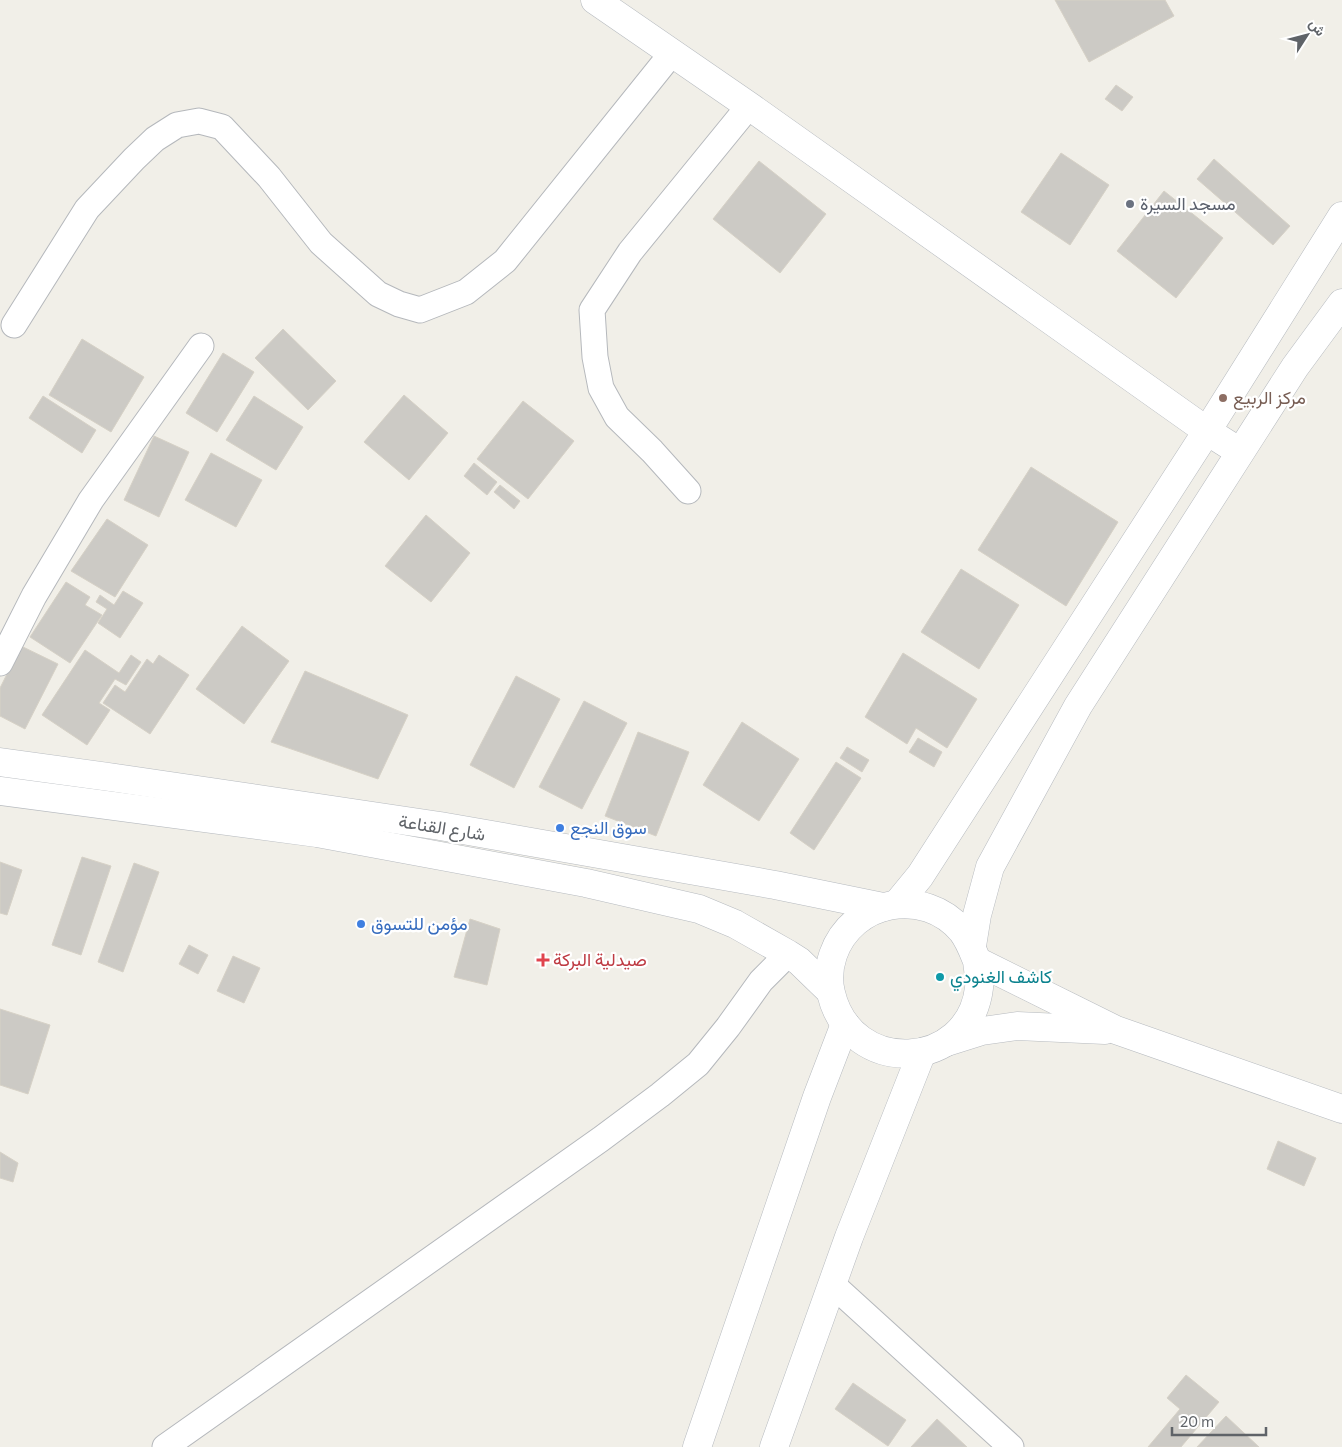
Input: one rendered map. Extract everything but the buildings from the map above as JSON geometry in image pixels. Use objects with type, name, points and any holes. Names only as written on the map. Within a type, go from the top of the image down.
[{"type":"street","points":[[595,0],[749,106],[1207,431],[1240,452]]},
{"type":"street","points":[[14,325],[87,209],[155,139],[177,125],[200,121],[222,127],[269,177],[321,243],[378,294],[398,304],[420,310],[466,292],[505,262],[672,53]]},
{"type":"street","points":[[688,491],[652,451],[617,417],[601,388],[595,357],[592,310],[630,252],[749,106]]},
{"type":"street","points":[[890,905],[925,868],[1207,431],[1342,216]]},
{"type":"street","points":[[974,954],[977,915],[990,867],[1078,706],[1295,367],[1342,303]]},
{"type":"street","points":[[0,664],[34,596],[91,500],[201,346]]},
{"type":"street","name":"شارع القناعة","points":[[0,762],[440,826],[890,905]]},
{"type":"street","points":[[111,806],[116,778]]},
{"type":"street","name":"شارع القناعة","points":[[0,791],[317,833],[586,883],[699,909],[735,924],[788,954],[799,961],[830,991]]},
{"type":"street","points":[[586,883],[592,853]]},
{"type":"street","points":[[774,1447],[849,1237],[933,1047],[955,1034],[964,1024],[971,1013],[979,988],[979,975],[974,954],[962,931],[948,918],[932,910],[915,905],[890,905],[868,912],[845,932],[837,945],[829,975],[830,991],[835,1008],[844,1024],[853,1034],[885,1052],[910,1054],[933,1047],[982,1031],[1017,1026],[1116,1030]]},
{"type":"street","points":[[165,1447],[601,1139],[660,1095],[698,1064],[728,1027],[761,981],[788,954]]},
{"type":"street","points":[[974,954],[1116,1030],[1342,1109]]},
{"type":"street","points":[[697,1447],[817,1097],[844,1024]]},
{"type":"street","points":[[832,1284],[1012,1447]]},
{"type":"place","name":"مسجد السيرة","points":[[1130,204]]},
{"type":"place","name":"مركز الربيع","points":[[1223,398]]},
{"type":"place","name":"سوق النجع","points":[[560,828]]},
{"type":"place","name":"مؤمن للتسوق","points":[[361,924]]},
{"type":"place","name":"صيدلية البركة","points":[[543,960]]},
{"type":"place","name":"كاشف الغنودي","points":[[940,977]]}]
